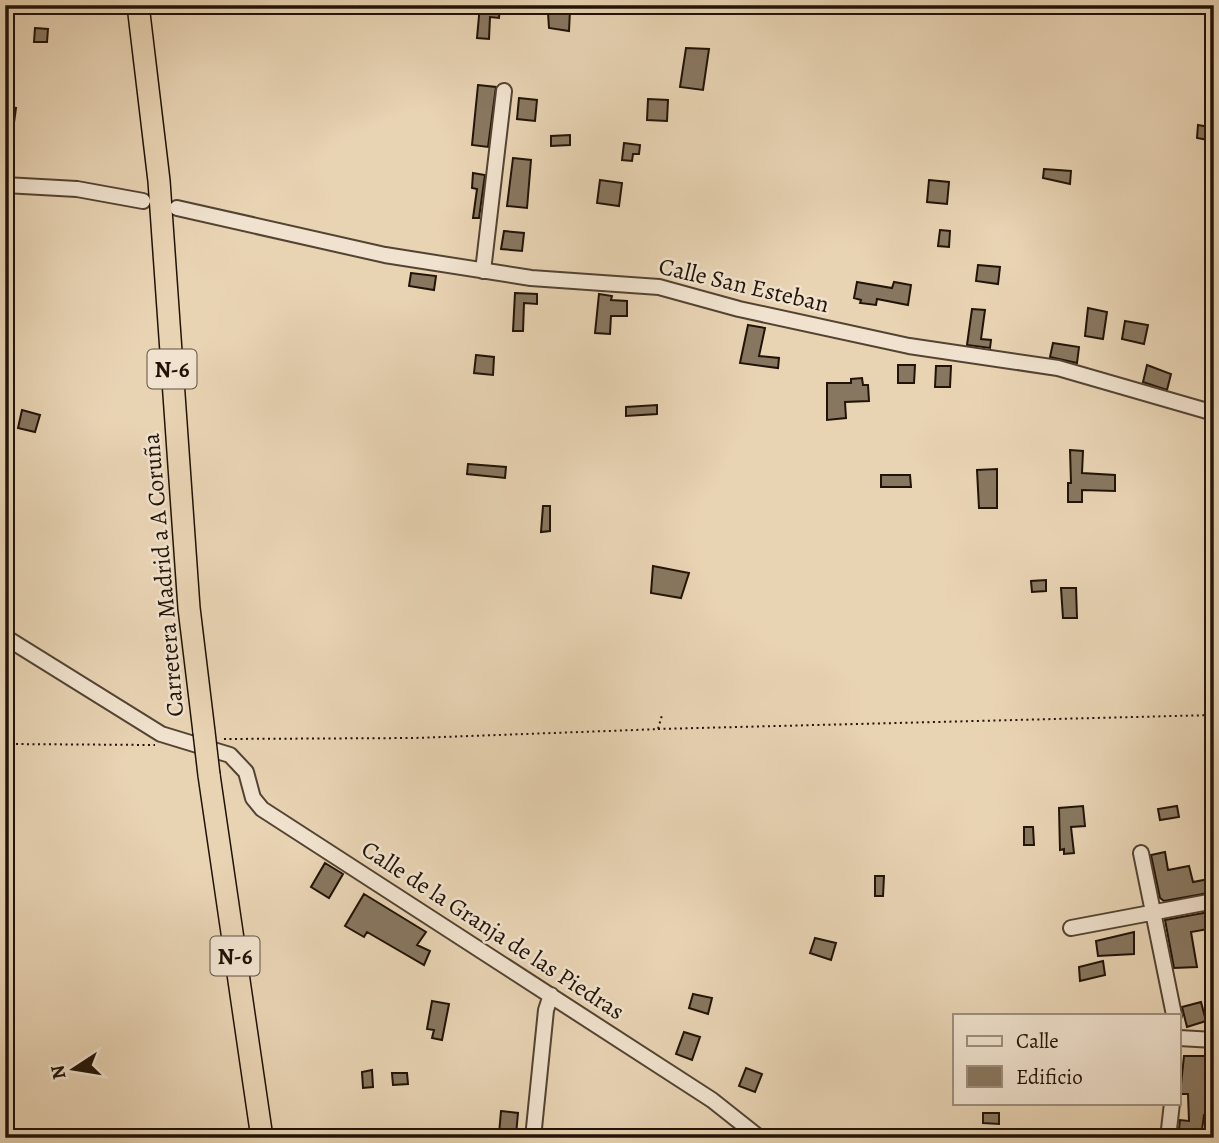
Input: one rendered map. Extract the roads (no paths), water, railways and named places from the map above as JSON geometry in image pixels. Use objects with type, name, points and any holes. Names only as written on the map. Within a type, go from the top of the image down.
[{"type":"highway","name":"Carretera Madrid a A Coruña","points":[[138,5],[159,181],[196,738],[209,775],[262,1138]]},
{"type":"street","points":[[483,271],[505,91]]},
{"type":"street","points":[[5,185],[77,189],[143,201]]},
{"type":"street","name":"Calle San Esteban","points":[[177,208],[385,255],[531,278],[659,287],[739,309],[909,346],[1058,368],[1214,413]]},
{"type":"street","points":[[5,637],[120,711],[161,734],[196,738]]},
{"type":"street","name":"Calle de la Granja de las Piedras","points":[[196,738],[242,766],[253,798],[262,809],[712,1100],[760,1138]]},
{"type":"street","points":[[1141,853],[1174,1014]]},
{"type":"street","points":[[1071,928],[1214,901]]},
{"type":"street","points":[[533,1138],[546,1010],[551,995]]},
{"type":"street","points":[[1180,1039],[1214,1040]]},
{"type":"street","points":[[1168,1138],[1172,1104]]}]
